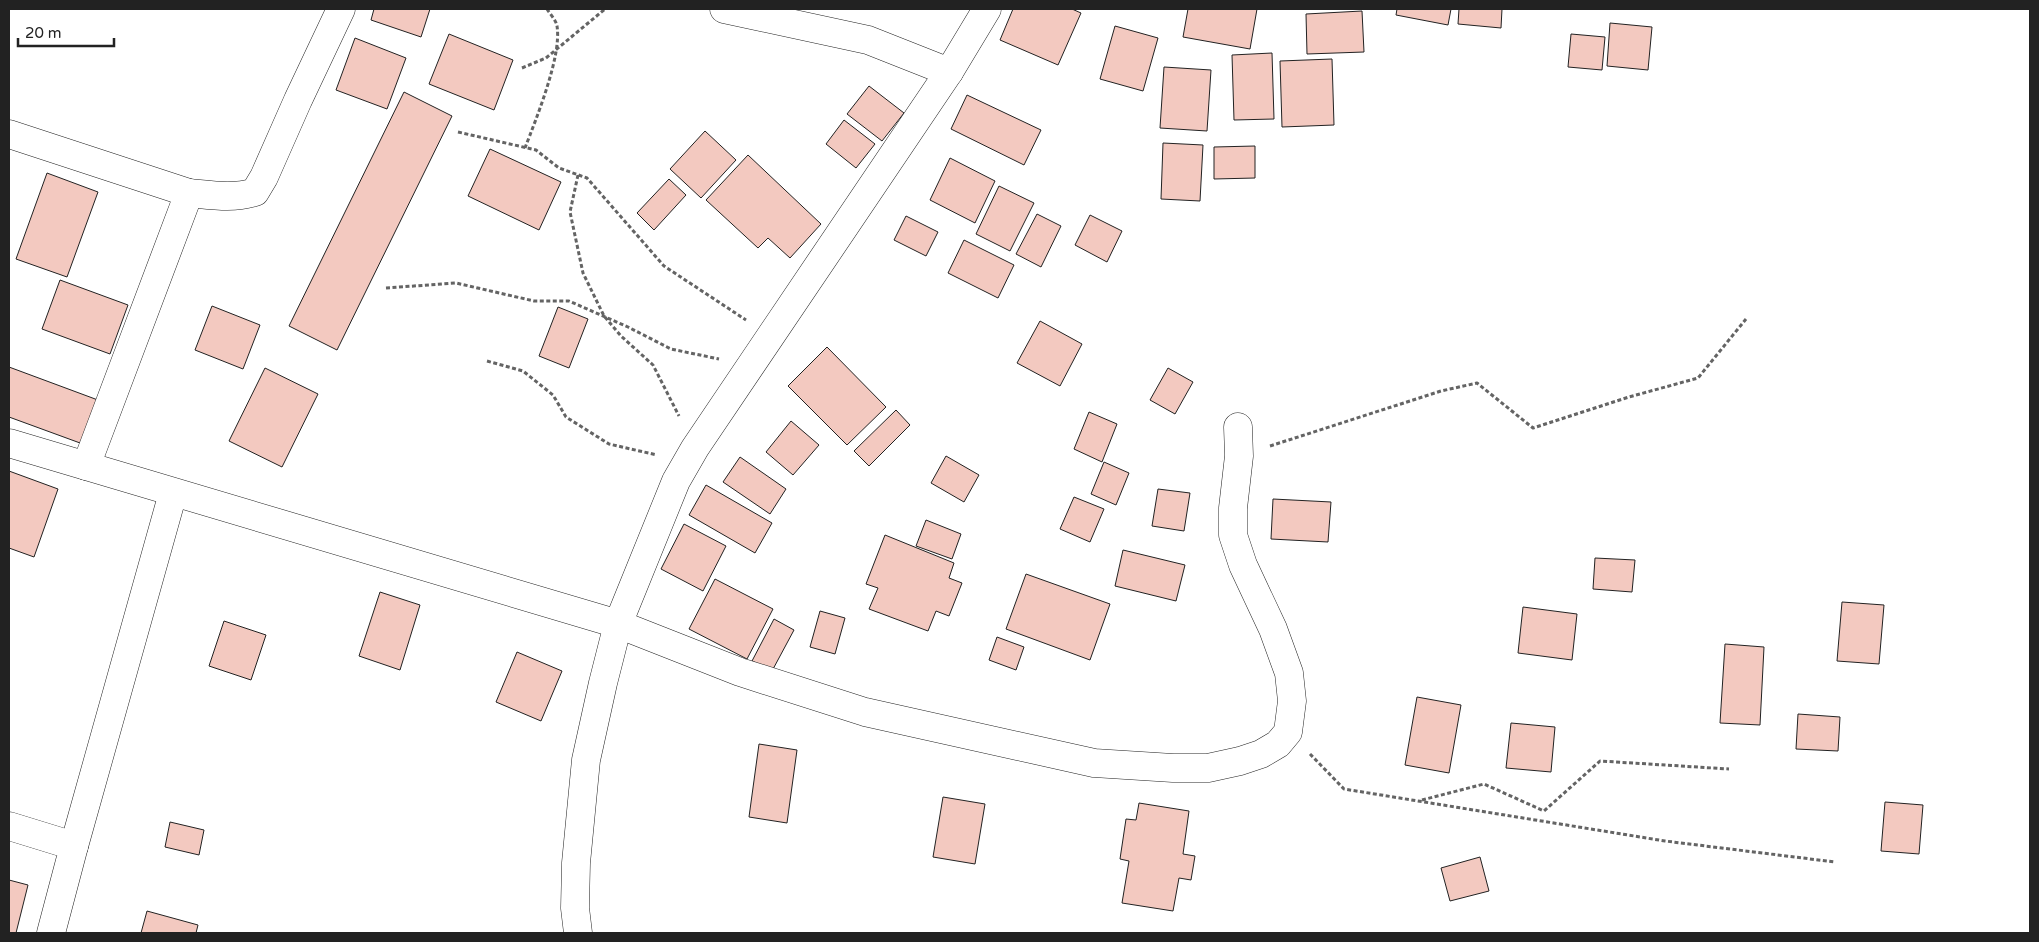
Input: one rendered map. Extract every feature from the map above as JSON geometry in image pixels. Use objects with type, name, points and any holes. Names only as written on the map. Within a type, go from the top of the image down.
[{"type":"street","points":[[9,134],[189,193],[241,196],[255,192],[264,177],[305,83],[341,9]]},
{"type":"street","points":[[724,9],[868,40],[949,72]]},
{"type":"street","points":[[578,933],[575,908],[576,863],[586,760],[602,682],[618,624],[676,481],[690,455],[949,72],[987,9]]},
{"type":"street","points":[[86,466],[189,193]]},
{"type":"street","points":[[9,443],[618,624],[740,672],[865,712],[1094,763],[1173,768],[1208,768],[1261,754],[1278,744],[1288,732],[1292,701],[1289,673],[1273,629],[1243,565],[1233,534],[1233,508],[1239,456],[1238,427]]},
{"type":"street","points":[[51,933],[173,492]]},
{"type":"street","points":[[9,826],[74,846]]},
{"type":"path","points":[[525,148],[544,99],[556,49],[557,25],[547,9]]},
{"type":"path","points":[[522,68],[546,58],[605,9]]},
{"type":"path","points":[[458,132],[536,150],[559,168],[587,178],[664,266],[772,336]]},
{"type":"path","points":[[487,361],[523,371],[553,395],[566,417],[608,444],[690,455],[653,365],[621,336],[604,316],[583,273],[570,212],[578,174]]},
{"type":"path","points":[[386,288],[456,283],[534,301],[569,301],[671,348],[751,366]]},
{"type":"path","points":[[1239,456],[1441,391],[1477,384],[1534,428],[1629,397],[1698,378],[1746,319]]},
{"type":"path","points":[[1288,732],[1344,789],[1665,842],[1835,862]]},
{"type":"path","points":[[1419,801],[1484,784],[1544,811],[1600,761],[1729,769]]},
{"type":"building","points":[[374,9],[430,9],[421,37],[371,20]]},
{"type":"building","points":[[1013,9],[1072,9],[1081,13],[1058,65],[1000,40]]},
{"type":"building","points":[[1188,9],[1257,9],[1250,49],[1183,37]]},
{"type":"building","points":[[1397,9],[1451,9],[1448,25],[1396,15]]},
{"type":"building","points":[[1459,9],[1502,9],[1501,28],[1458,24]]},
{"type":"building","points":[[1362,11],[1364,52],[1307,54],[1306,14]]},
{"type":"building","points":[[1610,23],[1652,27],[1648,70],[1607,66]]},
{"type":"building","points":[[1115,26],[1158,38],[1143,91],[1100,79]]},
{"type":"building","points":[[449,34],[513,60],[494,110],[429,84]]},
{"type":"building","points":[[1571,34],[1605,37],[1602,70],[1568,67]]},
{"type":"building","points":[[355,38],[406,58],[387,109],[336,90]]},
{"type":"building","points":[[1272,53],[1274,119],[1234,120],[1232,55]]},
{"type":"building","points":[[1332,59],[1334,125],[1282,127],[1280,61]]},
{"type":"building","points":[[1164,67],[1211,70],[1207,131],[1160,128]]},
{"type":"building","points":[[869,86],[904,113],[882,141],[847,114]]},
{"type":"building","points":[[404,92],[452,116],[337,350],[289,326]]},
{"type":"building","points":[[967,95],[1041,130],[1024,165],[951,129]]},
{"type":"building","points":[[844,120],[875,144],[856,168],[826,144]]},
{"type":"building","points":[[705,131],[736,160],[701,198],[670,169]]},
{"type":"building","points":[[1163,143],[1203,145],[1200,201],[1161,199]]},
{"type":"building","points":[[1255,146],[1255,178],[1214,179],[1214,147]]},
{"type":"building","points":[[490,149],[561,182],[539,230],[468,196]]},
{"type":"building","points":[[748,155],[821,224],[790,258],[768,238],[758,248],[706,200]]},
{"type":"building","points":[[950,158],[995,181],[975,223],[930,200]]},
{"type":"building","points":[[47,173],[98,192],[67,277],[16,259]]},
{"type":"building","points":[[669,179],[686,195],[654,230],[637,213]]},
{"type":"building","points":[[999,186],[1034,203],[1010,251],[976,234]]},
{"type":"building","points":[[1037,214],[1061,226],[1041,267],[1016,254]]},
{"type":"building","points":[[1090,215],[1122,231],[1107,262],[1075,245]]},
{"type":"building","points":[[906,216],[938,232],[926,256],[894,240]]},
{"type":"building","points":[[964,240],[1014,265],[998,298],[948,273]]},
{"type":"building","points":[[60,280],[128,305],[110,354],[42,329]]},
{"type":"building","points":[[212,306],[260,325],[243,369],[195,350]]},
{"type":"building","points":[[558,307],[588,319],[569,368],[539,356]]},
{"type":"building","points":[[1040,321],[1082,344],[1060,386],[1017,363]]},
{"type":"building","points":[[827,347],[886,407],[847,445],[788,386]]},
{"type":"building","points":[[9,367],[106,403],[91,447],[9,417]]},
{"type":"building","points":[[265,368],[318,394],[282,467],[229,441]]},
{"type":"building","points":[[1168,368],[1193,382],[1175,414],[1150,400]]},
{"type":"building","points":[[896,410],[910,425],[869,466],[854,451]]},
{"type":"building","points":[[1089,412],[1117,424],[1102,462],[1074,449]]},
{"type":"building","points":[[791,421],[819,445],[793,475],[766,452]]},
{"type":"building","points":[[946,456],[979,475],[964,502],[931,483]]},
{"type":"building","points":[[740,457],[786,489],[770,514],[723,482]]},
{"type":"building","points":[[1104,462],[1129,473],[1116,505],[1091,494]]},
{"type":"building","points":[[9,471],[58,489],[34,557],[9,548]]},
{"type":"building","points":[[706,485],[772,523],[755,553],[689,515]]},
{"type":"building","points":[[1158,489],[1190,493],[1184,531],[1152,526]]},
{"type":"building","points":[[1074,497],[1104,509],[1090,542],[1060,529]]},
{"type":"building","points":[[1273,499],[1331,502],[1328,542],[1271,539]]},
{"type":"building","points":[[926,520],[961,534],[952,559],[916,546]]},
{"type":"building","points":[[684,524],[726,546],[703,591],[661,569]]},
{"type":"building","points":[[885,535],[954,563],[949,578],[962,583],[949,616],[936,611],[928,631],[869,609],[878,588],[866,584]]},
{"type":"building","points":[[1123,550],[1185,565],[1176,601],[1115,586]]},
{"type":"building","points":[[1595,558],[1635,560],[1632,592],[1593,589]]},
{"type":"building","points":[[1026,574],[1110,604],[1090,660],[1006,629]]},
{"type":"building","points":[[715,579],[773,609],[747,659],[689,629]]},
{"type":"building","points":[[380,592],[420,605],[400,670],[359,656]]},
{"type":"building","points":[[1842,602],[1884,605],[1879,664],[1837,661]]},
{"type":"building","points":[[1523,607],[1577,614],[1572,660],[1518,653]]},
{"type":"building","points":[[820,611],[845,618],[835,654],[810,647]]},
{"type":"building","points":[[774,619],[794,630],[772,671],[752,661]]},
{"type":"building","points":[[224,621],[266,635],[251,680],[209,666]]},
{"type":"building","points":[[997,637],[1024,647],[1016,670],[989,660]]},
{"type":"building","points":[[1725,644],[1764,647],[1760,725],[1720,723]]},
{"type":"building","points":[[517,652],[562,671],[541,721],[496,702]]},
{"type":"building","points":[[1417,697],[1461,705],[1449,773],[1405,765]]},
{"type":"building","points":[[1798,714],[1840,717],[1838,751],[1796,749]]},
{"type":"building","points":[[1511,723],[1555,727],[1551,772],[1506,768]]},
{"type":"building","points":[[759,744],[797,750],[787,823],[749,817]]},
{"type":"building","points":[[943,797],[985,804],[975,864],[933,857]]},
{"type":"building","points":[[1885,802],[1923,805],[1919,854],[1881,851]]},
{"type":"building","points":[[1139,803],[1189,811],[1183,854],[1195,856],[1191,880],[1179,878],[1173,911],[1122,903],[1129,861],[1120,859],[1126,819],[1136,820]]},
{"type":"building","points":[[170,822],[204,830],[199,855],[165,847]]},
{"type":"building","points":[[1480,857],[1489,891],[1450,901],[1441,868]]},
{"type":"building","points":[[9,880],[28,885],[16,933],[9,933]]},
{"type":"building","points":[[147,911],[198,925],[196,933],[141,933]]}]
